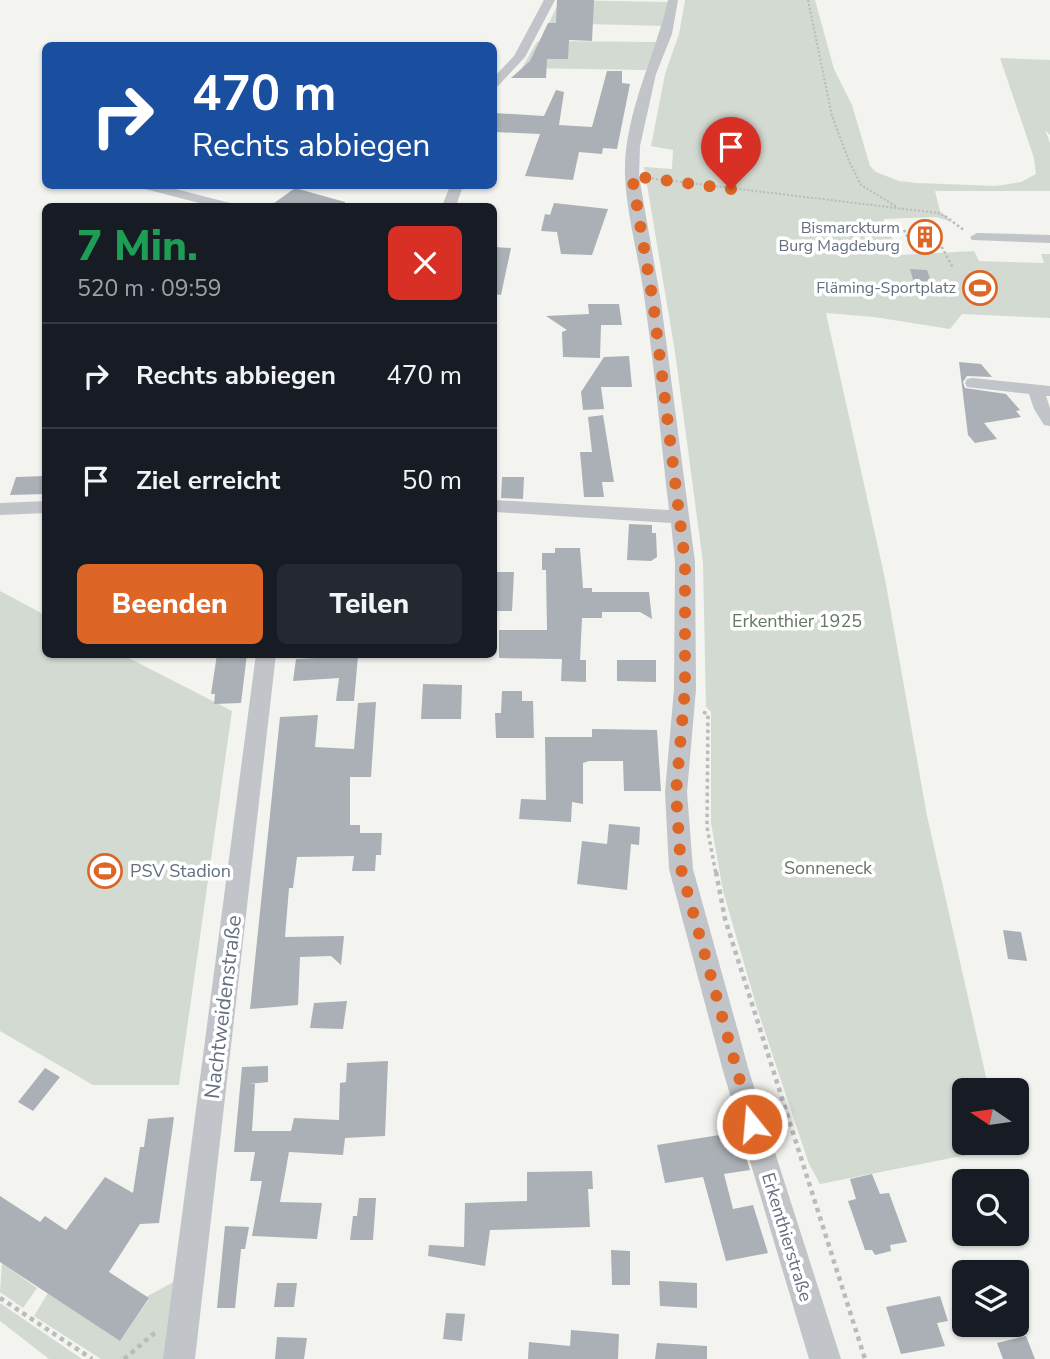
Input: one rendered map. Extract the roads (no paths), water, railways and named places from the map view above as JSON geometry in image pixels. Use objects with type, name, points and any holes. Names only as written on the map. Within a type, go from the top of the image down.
[{"type":"street","points":[[497,80],[519,57],[544,7],[551,0]]},
{"type":"street","name":"Erkenthierstraße","points":[[673,0],[666,34],[650,74],[634,146],[632,176],[653,302],[680,517],[686,595],[684,706],[676,793],[681,869],[736,1071],[825,1359]]},
{"type":"street","points":[[161,189],[214,203]]},
{"type":"street","points":[[977,237],[1050,239]]},
{"type":"street","points":[[973,383],[1043,391],[1042,409],[1050,421]]},
{"type":"street","points":[[497,506],[680,517]]},
{"type":"street","points":[[0,509],[42,508]]},
{"type":"street","name":"Nachtweidenstraße","points":[[179,1359],[266,658]]},
{"type":"place","name":"Bismarckturm Burg Magdeburg","points":[[925,237]]},
{"type":"place","name":"Fläming-Sportplatz","points":[[980,288]]},
{"type":"place","name":"PSV Stadion","points":[[105,871]]},
{"type":"park label","name":"Erkenthier 1925","points":[[797,621]]},
{"type":"park label","name":"Sonneneck","points":[[828,868]]}]
